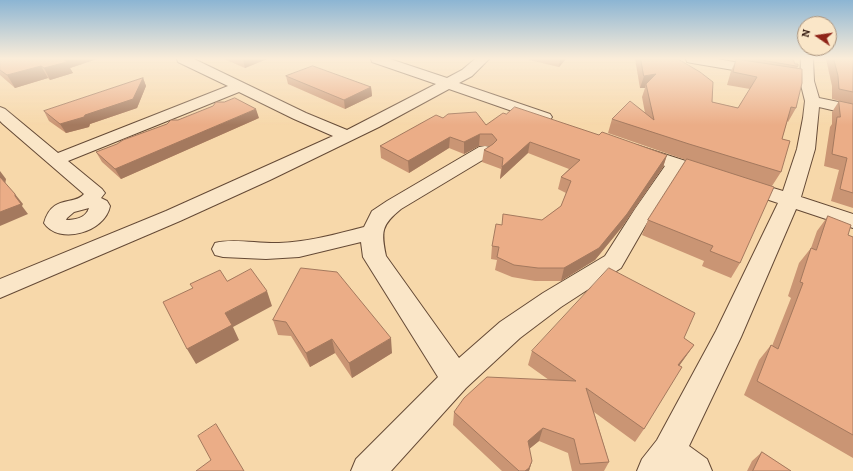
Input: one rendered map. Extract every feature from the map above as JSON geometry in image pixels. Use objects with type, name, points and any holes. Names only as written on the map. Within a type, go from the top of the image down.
[{"type":"street","points":[[230,81],[300,116],[347,136]]},
{"type":"street","points":[[442,81],[558,122]]},
{"type":"street","points":[[0,289],[264,176],[373,124],[451,81]]},
{"type":"street","points":[[695,471],[662,462],[727,337],[790,200],[806,149],[811,118],[812,101],[805,81]]},
{"type":"street","points":[[56,160],[241,86]]},
{"type":"street","points":[[812,101],[853,110]]},
{"type":"street","points":[[0,112],[95,193],[88,202]]},
{"type":"street","points":[[624,146],[853,221]]},
{"type":"street","points":[[456,379],[375,257],[372,245],[373,232],[379,216],[394,205],[485,151]]},
{"type":"street","points":[[368,471],[456,379],[510,330],[552,300],[613,262],[642,214],[676,164]]},
{"type":"street","points":[[223,250],[260,252],[309,248],[373,232]]},
{"type":"building","points":[[134,81],[142,81],[133,99],[85,115],[84,117],[60,124],[44,111]]},
{"type":"building","points":[[298,81],[354,81],[371,87],[344,100]]},
{"type":"building","points":[[649,81],[712,81],[713,82],[712,102],[738,108],[755,81],[802,81],[796,108],[791,107],[782,139],[790,141],[781,172],[612,119],[630,101],[654,120],[646,84]]},
{"type":"building","points":[[838,81],[853,81],[853,92],[839,89]]},
{"type":"building","points":[[235,98],[256,109],[115,169],[96,152],[117,144],[123,140],[167,124],[171,120],[178,120],[213,106],[216,102],[224,102]]},
{"type":"building","points":[[839,101],[853,104],[853,193],[840,189],[847,158],[832,154],[837,117],[840,117]]},
{"type":"building","points":[[515,107],[599,135],[602,132],[667,155],[627,214],[599,248],[564,268],[538,268],[514,265],[497,257],[499,247],[492,246],[496,224],[502,225],[503,214],[542,220],[561,206],[571,181],[561,177],[580,160],[530,142],[502,167],[503,158],[484,150],[497,140],[492,134],[480,134],[464,142],[450,137],[408,161],[380,146],[436,115],[443,118],[448,114],[476,112],[486,125],[503,113],[506,114]]},
{"type":"building","points":[[687,159],[774,187],[740,263],[710,251],[713,246],[648,220]]},
{"type":"building","points":[[0,177],[15,194],[21,204],[0,212]]},
{"type":"building","points":[[828,216],[851,225],[848,235],[853,237],[853,435],[757,381],[771,345],[778,349],[803,283],[800,282],[811,248],[816,250]]},
{"type":"building","points":[[301,268],[337,272],[391,338],[349,363],[332,339],[306,353],[286,322],[273,320]]},
{"type":"building","points":[[609,268],[695,313],[684,338],[694,345],[678,365],[682,367],[644,429],[586,388],[609,462],[580,464],[574,439],[543,428],[528,441],[532,461],[529,468],[525,471],[519,471],[454,412],[464,398],[487,377],[576,381],[532,351]]},
{"type":"building","points":[[251,269],[267,291],[225,313],[232,325],[187,349],[163,302],[193,288],[190,284],[220,270],[227,281]]},
{"type":"building","points":[[216,424],[244,471],[196,471],[211,460],[198,436]]},
{"type":"building","points":[[762,452],[791,471],[753,471]]}]
